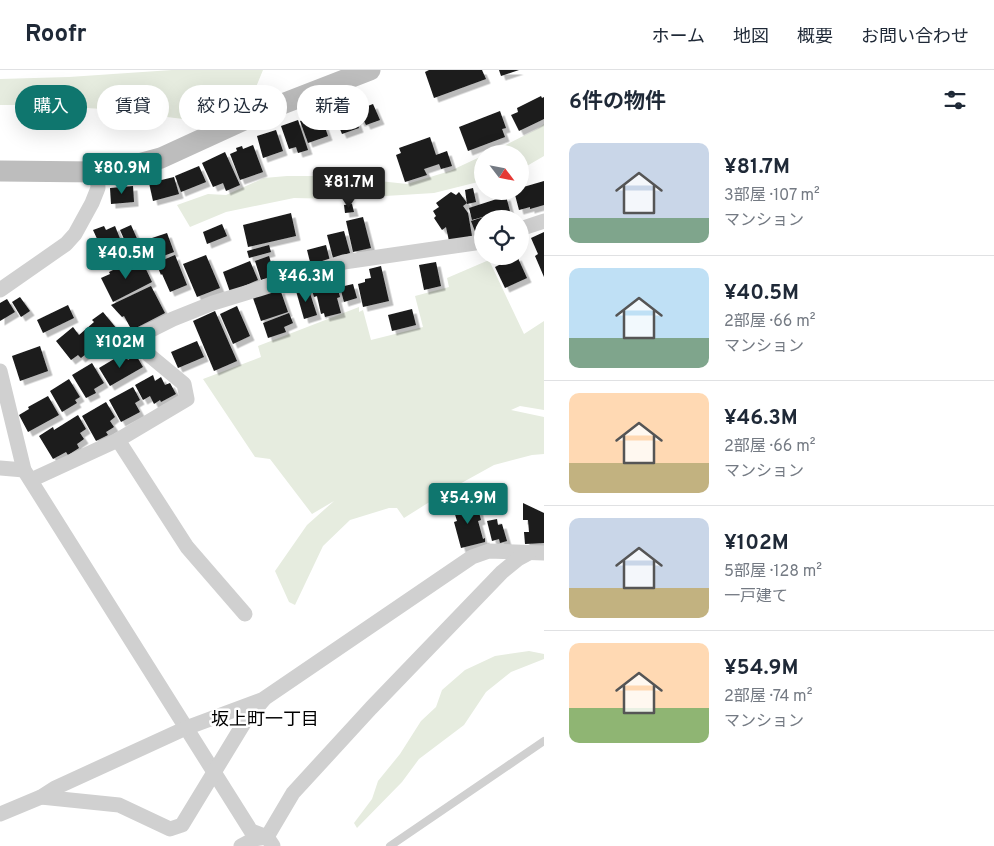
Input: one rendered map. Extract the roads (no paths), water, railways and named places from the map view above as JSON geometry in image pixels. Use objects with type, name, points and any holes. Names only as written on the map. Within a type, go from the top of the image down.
[{"type":"street","points":[[0,171],[97,172],[128,167],[161,158],[259,113],[370,70]]},
{"type":"street","points":[[0,290],[66,244],[75,234],[98,188],[97,172]]},
{"type":"street","points":[[529,226],[544,221]]},
{"type":"street","points":[[0,468],[28,475],[118,440],[187,399],[184,384],[131,340],[173,319],[213,303],[344,262],[474,243]]},
{"type":"street","points":[[0,371],[28,475],[250,831],[270,842]]},
{"type":"street","points":[[118,440],[187,548],[245,614]]},
{"type":"street","points":[[0,814],[41,797],[55,788],[186,728],[265,698],[472,557],[489,551],[544,554]]},
{"type":"street","points":[[270,842],[293,793],[371,708],[502,572],[528,553]]},
{"type":"street","points":[[41,797],[119,805],[170,829],[182,825],[244,723],[265,698]]},
{"type":"street","points":[[241,846],[254,839],[270,842]]},
{"type":"lane","points":[[390,846],[544,741]]},
{"type":"district","name":"坂上町一丁目","points":[[265,720]]}]
